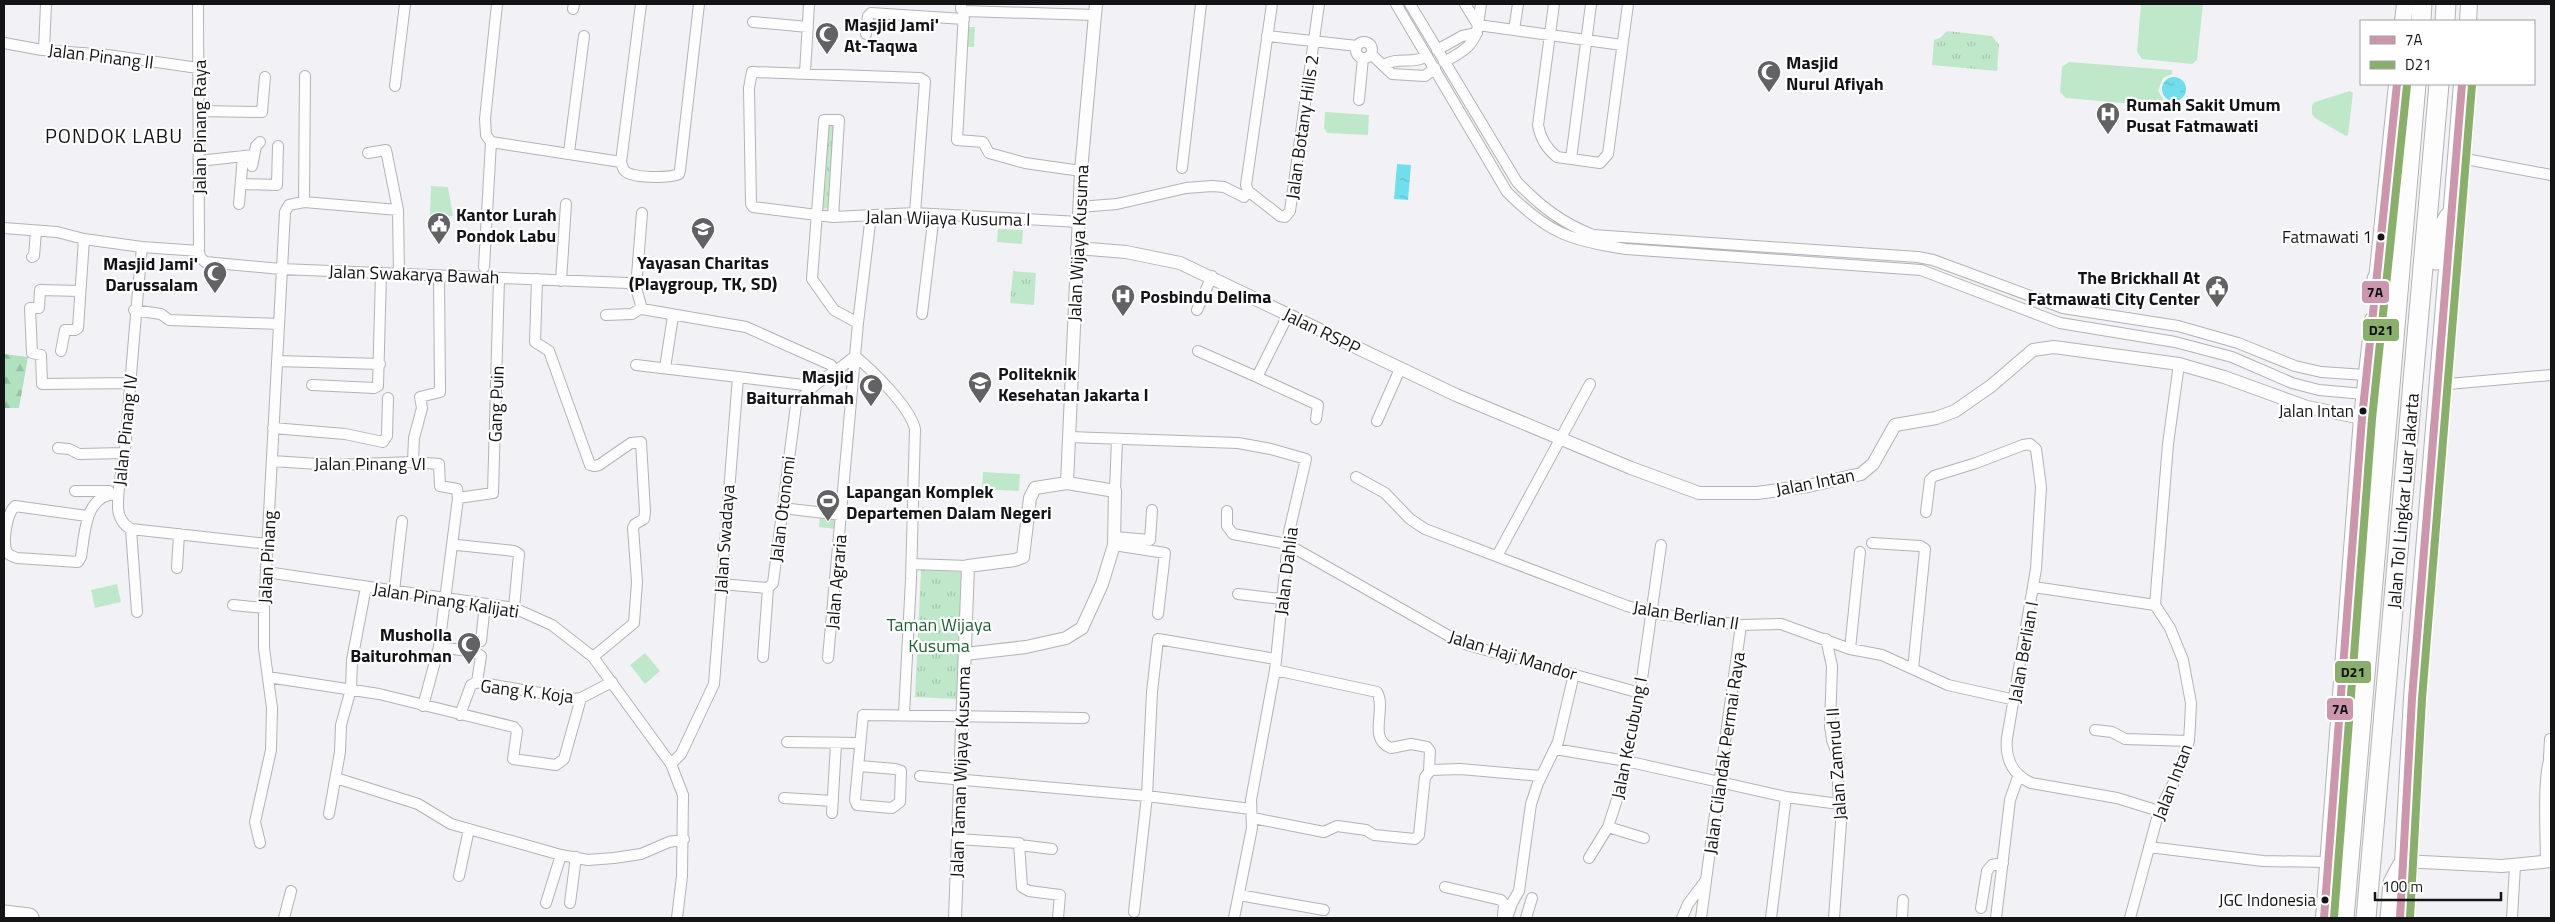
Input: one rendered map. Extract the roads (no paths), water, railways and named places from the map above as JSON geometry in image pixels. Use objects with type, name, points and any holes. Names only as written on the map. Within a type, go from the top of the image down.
[{"type":"highway","points":[[2403,20],[2405,4]]},
{"type":"highway","points":[[2421,20],[2422,4]]},
{"type":"highway","points":[[2445,20],[2446,4]]},
{"type":"highway","points":[[2468,20],[2469,4]]},
{"type":"highway","points":[[2324,918],[2362,418],[2357,393],[2377,279],[2397,85]]},
{"type":"highway","name":"Jalan Tol Lingkar Luar Jakarta","points":[[2344,918],[2416,85]]},
{"type":"highway","name":"Jalan Tol Lingkar Luar Jakarta","points":[[2366,918],[2439,85]]},
{"type":"highway","points":[[2400,918],[2408,752],[2449,217],[2462,85]]},
{"type":"highway","points":[[2369,879],[2375,874],[2378,860],[2399,669],[2438,242],[2440,233],[2449,217]]},
{"type":"highway","points":[[2357,766],[2353,760],[2350,746],[2352,693],[2381,324],[2381,299],[2377,279]]},
{"type":"highway","points":[[2390,918],[2393,883],[2402,864]]},
{"type":"highway","points":[[4,915],[29,918]]},
{"type":"street","points":[[44,50],[46,4]]},
{"type":"street","name":"Jalan Pinang Raya","points":[[198,4],[199,250]]},
{"type":"street","points":[[395,86],[405,4]]},
{"type":"street","points":[[497,4],[486,135],[492,142],[569,152],[621,162]]},
{"type":"street","points":[[641,4],[621,162],[624,170],[630,174],[669,178],[679,174],[699,4]]},
{"type":"street","points":[[809,4],[805,73],[920,78],[925,81],[915,213]]},
{"type":"street","points":[[1182,168],[1201,4]]},
{"type":"street","points":[[1272,4],[1267,36],[1357,46],[1357,54],[1367,56],[1384,64],[1392,74],[1425,76],[1435,68]]},
{"type":"street","name":"Jalan Botany Hills 2","points":[[1267,36],[1246,185],[1248,191],[1280,216],[1289,215],[1290,211],[1319,4]]},
{"type":"street","points":[[1396,4],[1507,192],[1530,215],[1562,235],[1626,249],[1921,270],[2039,317],[2060,323],[2175,342],[2232,357],[2292,383],[2319,390],[2357,393]]},
{"type":"street","points":[[1410,4],[1517,182],[1538,205],[1570,226],[1594,234],[1627,237],[1918,257],[1933,260],[2063,308],[2178,326],[2238,343],[2295,366],[2322,372],[2359,375]]},
{"type":"street","points":[[1465,4],[1478,29]]},
{"type":"street","points":[[1444,62],[1469,48],[1478,29],[1481,4]]},
{"type":"street","points":[[1514,30],[1518,4]]},
{"type":"street","points":[[1554,4],[1538,125],[1539,134],[1557,157],[1600,163],[1605,160],[1608,154],[1628,4]]},
{"type":"street","points":[[1570,159],[1591,4]]},
{"type":"street","points":[[866,34],[868,16],[871,13],[1095,10]]},
{"type":"street","name":"Jalan Wijaya Kusuma","points":[[1067,483],[1081,171],[1095,10]]},
{"type":"street","points":[[963,11],[956,139],[984,143],[989,152],[1025,163],[1081,171]]},
{"type":"street","points":[[753,22],[808,26]]},
{"type":"street","points":[[1437,50],[1478,29],[1514,30],[1622,45]]},
{"type":"street","points":[[569,152],[584,36]]},
{"type":"street","name":"Jalan Pinang II","points":[[4,43],[44,50],[108,55],[198,68]]},
{"type":"street","points":[[1358,100],[1367,56]]},
{"type":"street","points":[[1384,64],[1392,60],[1419,61],[1427,56]]},
{"type":"street","name":"Jalan Wijaya Kusuma I","points":[[805,73],[752,72],[749,88],[751,204],[753,207],[833,217],[915,213],[1078,222]]},
{"type":"street","points":[[305,76],[304,202],[398,210]]},
{"type":"street","points":[[198,111],[262,112],[265,77]]},
{"type":"street","points":[[833,217],[839,120],[824,120],[812,279],[834,310],[858,323]]},
{"type":"street","points":[[239,204],[241,184],[248,156],[260,142]]},
{"type":"street","points":[[484,267],[492,142]]},
{"type":"street","points":[[241,184],[277,185],[278,146]]},
{"type":"street","points":[[368,153],[386,150],[398,210],[399,274]]},
{"type":"street","points":[[199,161],[248,156]]},
{"type":"street","points":[[248,156],[252,166]]},
{"type":"street","points":[[2454,157],[2551,175]]},
{"type":"street","points":[[1079,207],[1117,204],[1186,188],[1212,186],[1224,187],[1244,197]]},
{"type":"street","name":"Jalan Pinang","points":[[260,843],[255,822],[271,750],[272,708],[264,648],[264,608],[281,269],[285,212],[289,205],[304,202]]},
{"type":"street","points":[[561,281],[566,204]]},
{"type":"street","points":[[641,308],[636,288],[642,213]]},
{"type":"street","points":[[922,314],[934,214]]},
{"type":"street","name":"Jalan Agraria","points":[[828,658],[858,323],[871,215]]},
{"type":"street","points":[[4,228],[57,232],[84,239],[142,247],[199,250]]},
{"type":"street","points":[[32,257],[34,256],[36,231]]},
{"type":"street","points":[[1626,249],[1627,237]]},
{"type":"street","points":[[61,351],[62,332],[78,328],[84,239]]},
{"type":"street","name":"Jalan Pinang IV","points":[[131,529],[121,520],[118,509],[118,493],[125,453],[131,383],[134,310],[142,247]]},
{"type":"street","name":"Jalan RSPP","points":[[1078,248],[1126,252],[1167,259],[1212,276],[1400,369],[1562,438]]},
{"type":"street","name":"Jalan Swakarya Bawah","points":[[199,250],[200,257],[205,262],[281,269],[628,283],[636,288]]},
{"type":"street","points":[[312,385],[374,388],[378,386],[381,273]]},
{"type":"street","points":[[413,462],[414,438],[422,408],[420,397],[440,392],[439,276]]},
{"type":"street","points":[[1197,310],[1212,276]]},
{"type":"street","name":"Gang Puin","points":[[458,498],[493,493],[499,278]]},
{"type":"street","points":[[537,280],[535,342],[549,351],[590,465],[599,465],[631,443],[641,442],[645,512],[644,519],[635,524],[633,528],[637,582],[634,623],[593,657]]},
{"type":"street","points":[[80,291],[40,290],[39,308],[30,308],[32,353],[41,355],[42,384],[131,383]]},
{"type":"street","points":[[2039,317],[2044,302]]},
{"type":"street","points":[[606,314],[632,314],[641,308],[673,316],[746,327],[831,365]]},
{"type":"street","points":[[134,310],[161,314],[169,320],[279,324]]},
{"type":"street","points":[[1256,377],[1272,342],[1277,338],[1285,313]]},
{"type":"street","points":[[665,368],[673,316]]},
{"type":"street","name":"Jalan Intan","points":[[1562,438],[1631,468],[1699,493],[1765,492],[1808,486],[1860,474],[1873,464],[1894,425],[1936,418],[1955,410],[1991,386],[2033,350],[2054,347],[2179,364],[2224,377],[2307,407],[2362,418]]},
{"type":"street","points":[[1198,351],[1318,405],[1316,419]]},
{"type":"street","points":[[826,375],[831,365],[841,358],[855,356],[878,377],[914,424],[912,564],[904,714]]},
{"type":"street","name":"Jalan Otonomi","points":[[762,657],[768,588],[773,583],[796,405],[812,386],[826,375],[837,372],[855,356]]},
{"type":"street","points":[[277,361],[380,364]]},
{"type":"street","points":[[2155,605],[2166,466],[2179,364]]},
{"type":"street","points":[[636,365],[812,386]]},
{"type":"street","points":[[1377,421],[1400,369]]},
{"type":"street","points":[[2437,385],[2551,375]]},
{"type":"street","name":"Jalan Swadaya","points":[[672,764],[681,754],[712,692],[738,377]]},
{"type":"street","points":[[1497,556],[1590,384]]},
{"type":"street","points":[[274,428],[345,434],[383,442],[387,436],[388,398]]},
{"type":"street","name":"Jalan Dahlia","points":[[1069,437],[1238,443],[1271,449],[1306,459],[1287,544],[1275,670],[1234,918]]},
{"type":"street","points":[[965,654],[1026,647],[1066,638],[1082,628],[1102,584],[1114,541],[1117,439]]},
{"type":"street","points":[[1926,512],[1930,480],[1934,476],[1976,463],[2023,445],[2032,445],[2038,452],[2041,488],[2034,587]]},
{"type":"street","points":[[58,448],[70,449],[79,454],[125,453]]},
{"type":"street","name":"Jalan Pinang VI","points":[[272,461],[334,465],[413,462],[439,464],[440,486],[456,489],[458,498]]},
{"type":"street","name":"Jalan Berlian II","points":[[1356,477],[1386,493],[1410,519],[1425,529],[1600,597],[1652,613],[1741,625],[1781,624],[1850,649],[1882,655],[1934,681],[2015,700]]},
{"type":"street","points":[[912,564],[968,566],[1015,560],[1023,557],[1032,492],[1035,488],[1067,483],[1115,492]]},
{"type":"street","points":[[75,491],[118,493]]},
{"type":"street","points":[[87,516],[15,506],[10,511],[7,522],[6,550],[9,555],[17,558],[78,562],[81,557],[87,516],[97,500],[104,495],[118,493]]},
{"type":"street","points":[[423,706],[439,647],[458,498]]},
{"type":"street","points":[[782,508],[842,515]]},
{"type":"street","points":[[1114,541],[1150,540],[1152,510]]},
{"type":"street","name":"Jalan Haji Mandor","points":[[1227,512],[1227,526],[1232,534],[1287,544],[1468,645],[1640,693]]},
{"type":"street","points":[[394,592],[402,521]]},
{"type":"street","points":[[137,612],[131,529],[268,544]]},
{"type":"street","points":[[177,568],[180,534]]},
{"type":"street","points":[[1114,541],[1165,553],[1158,614]]},
{"type":"street","points":[[1872,543],[1920,546],[1925,549],[1913,669]]},
{"type":"street","points":[[457,544],[514,551],[519,554],[514,608]]},
{"type":"street","name":"Jalan Kecubung I","points":[[1589,858],[1608,827],[1617,804],[1640,693],[1661,545]]},
{"type":"street","points":[[1850,649],[1860,552]]},
{"type":"street","name":"Jalan Taman Wijaya Kusuma","points":[[955,918],[968,566]]},
{"type":"street","name":"Jalan Pinang Kalijati","points":[[266,572],[514,608],[552,625],[593,657],[672,764],[683,795],[684,839],[677,918]]},
{"type":"street","points":[[720,584],[768,588]]},
{"type":"street","points":[[328,814],[336,778],[341,725],[351,689],[352,660],[366,587]]},
{"type":"street","name":"Jalan Berlian I","points":[[2018,777],[2006,748],[2034,587],[2155,605]]},
{"type":"street","points":[[1238,594],[1281,600]]},
{"type":"street","points":[[481,641],[485,604]]},
{"type":"street","points":[[233,605],[264,608]]},
{"type":"street","name":"Jalan Intan","points":[[2155,605],[2170,628],[2185,668],[2191,703],[2189,741],[2176,776],[2159,811],[2148,847],[2204,856],[2263,861],[2329,862]]},
{"type":"street","name":"Jalan Cilandak Permai Raya","points":[[1701,918],[1741,625]]},
{"type":"street","points":[[1134,912],[1147,796],[1152,692],[1158,639],[1276,659]]},
{"type":"street","name":"Jalan Zamrud II","points":[[1826,640],[1832,666],[1830,726],[1832,740],[1839,759],[1839,804],[1842,809],[1834,918]]},
{"type":"street","points":[[439,647],[475,652],[481,656],[477,682]]},
{"type":"street","points":[[920,776],[1147,796],[1252,814],[1324,832],[1334,826],[1362,829],[1374,835],[1417,838],[1426,777],[1429,771],[1430,751],[1427,747],[1411,744],[1391,748],[1382,742],[1379,734],[1380,698],[1377,692],[1275,670]]},
{"type":"street","points":[[1507,918],[1512,903],[1519,891],[1531,804],[1555,749],[1574,674]]},
{"type":"street","points":[[268,677],[351,689],[516,728],[512,759],[556,764],[564,759],[581,698]]},
{"type":"street","name":"Gang K. Koja","points":[[460,715],[471,685],[477,682],[567,698],[581,698],[612,682]]},
{"type":"street","points":[[859,766],[901,771],[900,802],[892,808],[857,805],[855,800],[863,715],[904,714],[963,717],[1084,718]]},
{"type":"street","points":[[2095,730],[2112,732],[2125,739],[2189,741]]},
{"type":"street","points":[[2402,864],[2516,866],[2548,859],[2545,806],[2550,739]]},
{"type":"street","points":[[787,742],[860,743]]},
{"type":"street","points":[[832,813],[836,744]]},
{"type":"street","points":[[1555,749],[1626,761],[1786,796],[1839,804]]},
{"type":"street","points":[[1429,771],[1460,769],[1542,776]]},
{"type":"street","points":[[1996,918],[2010,800],[2018,777],[2031,783],[2117,798],[2159,811]]},
{"type":"street","points":[[336,778],[418,804],[451,824],[576,858],[588,860],[641,854],[669,842],[684,839]]},
{"type":"street","points":[[1771,918],[1786,796]]},
{"type":"street","points":[[784,798],[833,800]]},
{"type":"street","points":[[1608,827],[1644,838]]},
{"type":"street","points":[[459,876],[469,829]]},
{"type":"street","points":[[958,839],[1017,842],[1020,845],[1052,849]]},
{"type":"street","points":[[1020,845],[1022,887],[1060,895],[1058,918]]},
{"type":"street","points":[[2130,918],[2148,847]]},
{"type":"street","points":[[546,903],[561,855]]},
{"type":"street","points":[[570,903],[576,858]]},
{"type":"street","points":[[1980,908],[1987,871],[1992,865],[2003,863]]},
{"type":"street","points":[[2512,918],[2516,866]]},
{"type":"street","name":"Jalan Cilandak Permai Raya","points":[[1682,918],[1688,904],[1706,880]]},
{"type":"street","points":[[1445,888],[1501,900],[1504,904],[1503,918]]},
{"type":"street","points":[[284,918],[291,891]]},
{"type":"street","points":[[1238,895],[1324,910]]},
{"type":"street","points":[[1526,918],[1532,898]]},
{"type":"street","points":[[1902,918],[1904,900]]},
{"type":"water","points":[[2174,77],[2183,80],[2186,89],[2183,98],[2174,101],[2165,98],[2162,89],[2165,80]]},
{"type":"water","points":[[1397,164],[1411,165],[1408,200],[1394,199]]},
{"type":"place","name":"Masjid Jami' At-Taqwa","points":[[827,55]]},
{"type":"place","name":"Masjid Nurul Afiyah","points":[[1769,93]]},
{"type":"place","name":"Rumah Sakit Umum Pusat Fatmawati","points":[[2108,135]]},
{"type":"place","name":"Fatmawati 1","points":[[2381,237]]},
{"type":"place","name":"Kantor Lurah Pondok Labu","points":[[439,245]]},
{"type":"place","name":"Yayasan Charitas (Playgroup, TK, SD)","points":[[703,250]]},
{"type":"place","name":"Masjid Jami' Darussalam","points":[[215,294]]},
{"type":"place","name":"The Brickhall At Fatmawati City Center","points":[[2217,308]]},
{"type":"place","name":"Posbindu Delima","points":[[1123,317]]},
{"type":"place","name":"Politeknik Kesehatan Jakarta I","points":[[980,404]]},
{"type":"place","name":"Masjid Baiturrahmah","points":[[871,407]]},
{"type":"place","name":"Jalan Intan","points":[[2363,411]]},
{"type":"place","name":"Lapangan Komplek Departemen Dalam Negeri","points":[[828,522]]},
{"type":"place","name":"Musholla Baiturohman","points":[[469,665]]},
{"type":"place","name":"JGC Indonesia","points":[[2325,900]]},
{"type":"district","name":"PONDOK LABU","points":[[114,135]]},
{"type":"park label","name":"Taman Wijaya Kusuma","points":[[939,634]]}]
